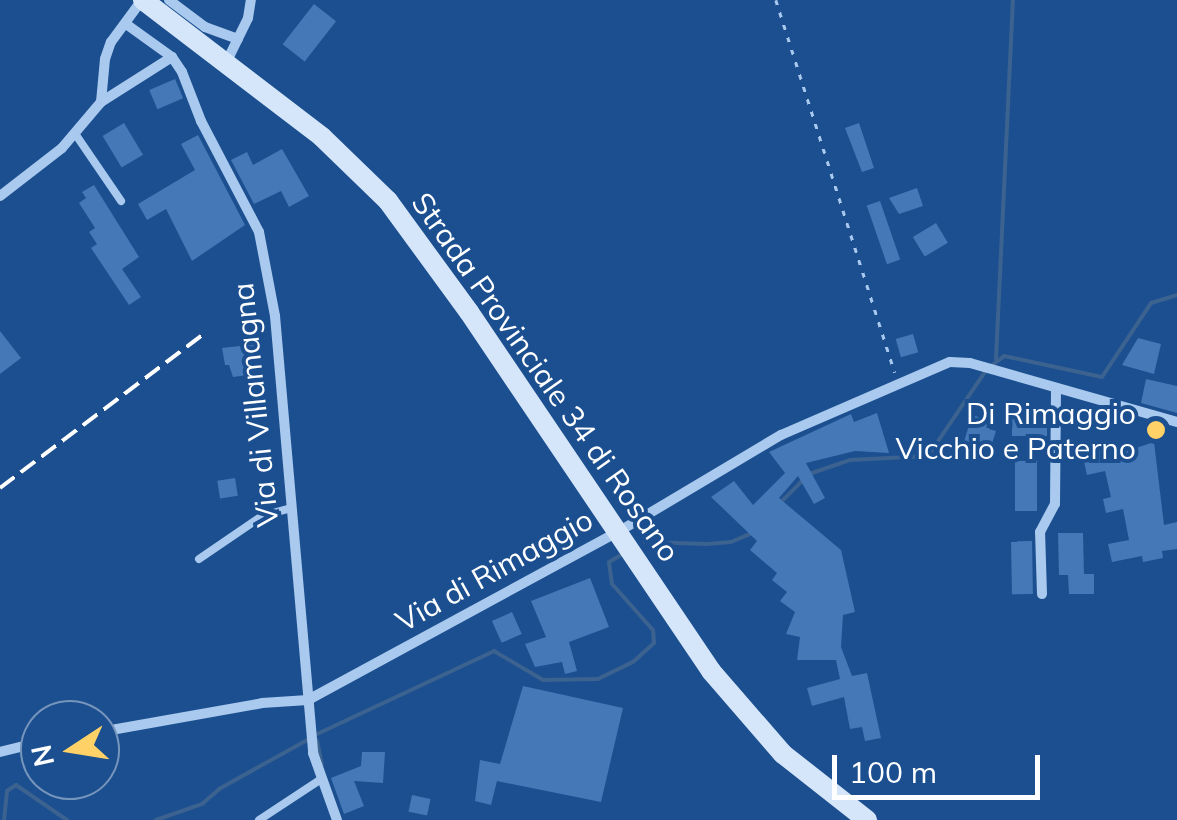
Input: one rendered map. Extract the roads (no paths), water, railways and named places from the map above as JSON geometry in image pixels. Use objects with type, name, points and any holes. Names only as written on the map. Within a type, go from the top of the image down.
[{"type":"main road","name":"Strada Provinciale 34 di Rosano","points":[[142,0],[322,137],[396,211],[711,670],[802,771],[867,820]]},
{"type":"street","points":[[102,102],[104,60],[111,42],[142,0]]},
{"type":"street","points":[[169,0],[205,27],[238,39]]},
{"type":"street","points":[[226,64],[251,0]]},
{"type":"street","name":"Via di Villamagna","points":[[126,24],[172,57],[258,232],[276,316],[313,753],[334,819]]},
{"type":"street","points":[[0,196],[76,134],[102,102],[172,57]]},
{"type":"street","name":"Via di Rimaggio","points":[[120,728],[262,703],[308,700],[620,535],[780,435],[950,362],[970,363],[1177,422]]},
{"type":"street","points":[[1042,594],[1040,532],[1055,504],[1056,388]]},
{"type":"lane","points":[[76,134],[122,201]]},
{"type":"lane","points":[[199,560],[262,516],[292,508]]},
{"type":"lane","points":[[259,820],[320,780]]},
{"type":"waterway","points":[[996,359],[1013,0]]},
{"type":"waterway","points":[[809,474],[850,460],[928,456],[987,369],[1004,356],[1102,377],[1151,303],[1177,295]]},
{"type":"waterway","points":[[781,502],[803,480]]},
{"type":"waterway","points":[[645,542],[707,544],[731,542],[750,534]]},
{"type":"waterway","points":[[315,735],[494,651],[543,680],[598,679],[633,662],[654,643],[653,630],[612,584],[609,562],[621,555]]},
{"type":"waterway","points":[[156,820],[202,804],[219,789],[307,740]]},
{"type":"waterway","points":[[317,740],[322,765]]},
{"type":"waterway","points":[[4,820],[7,791],[16,785],[67,820]]},
{"type":"railway","points":[[0,488],[202,335]]},
{"type":"place","name":"Di Rimaggio Vicchio e Paterno","points":[[1156,430]]}]
